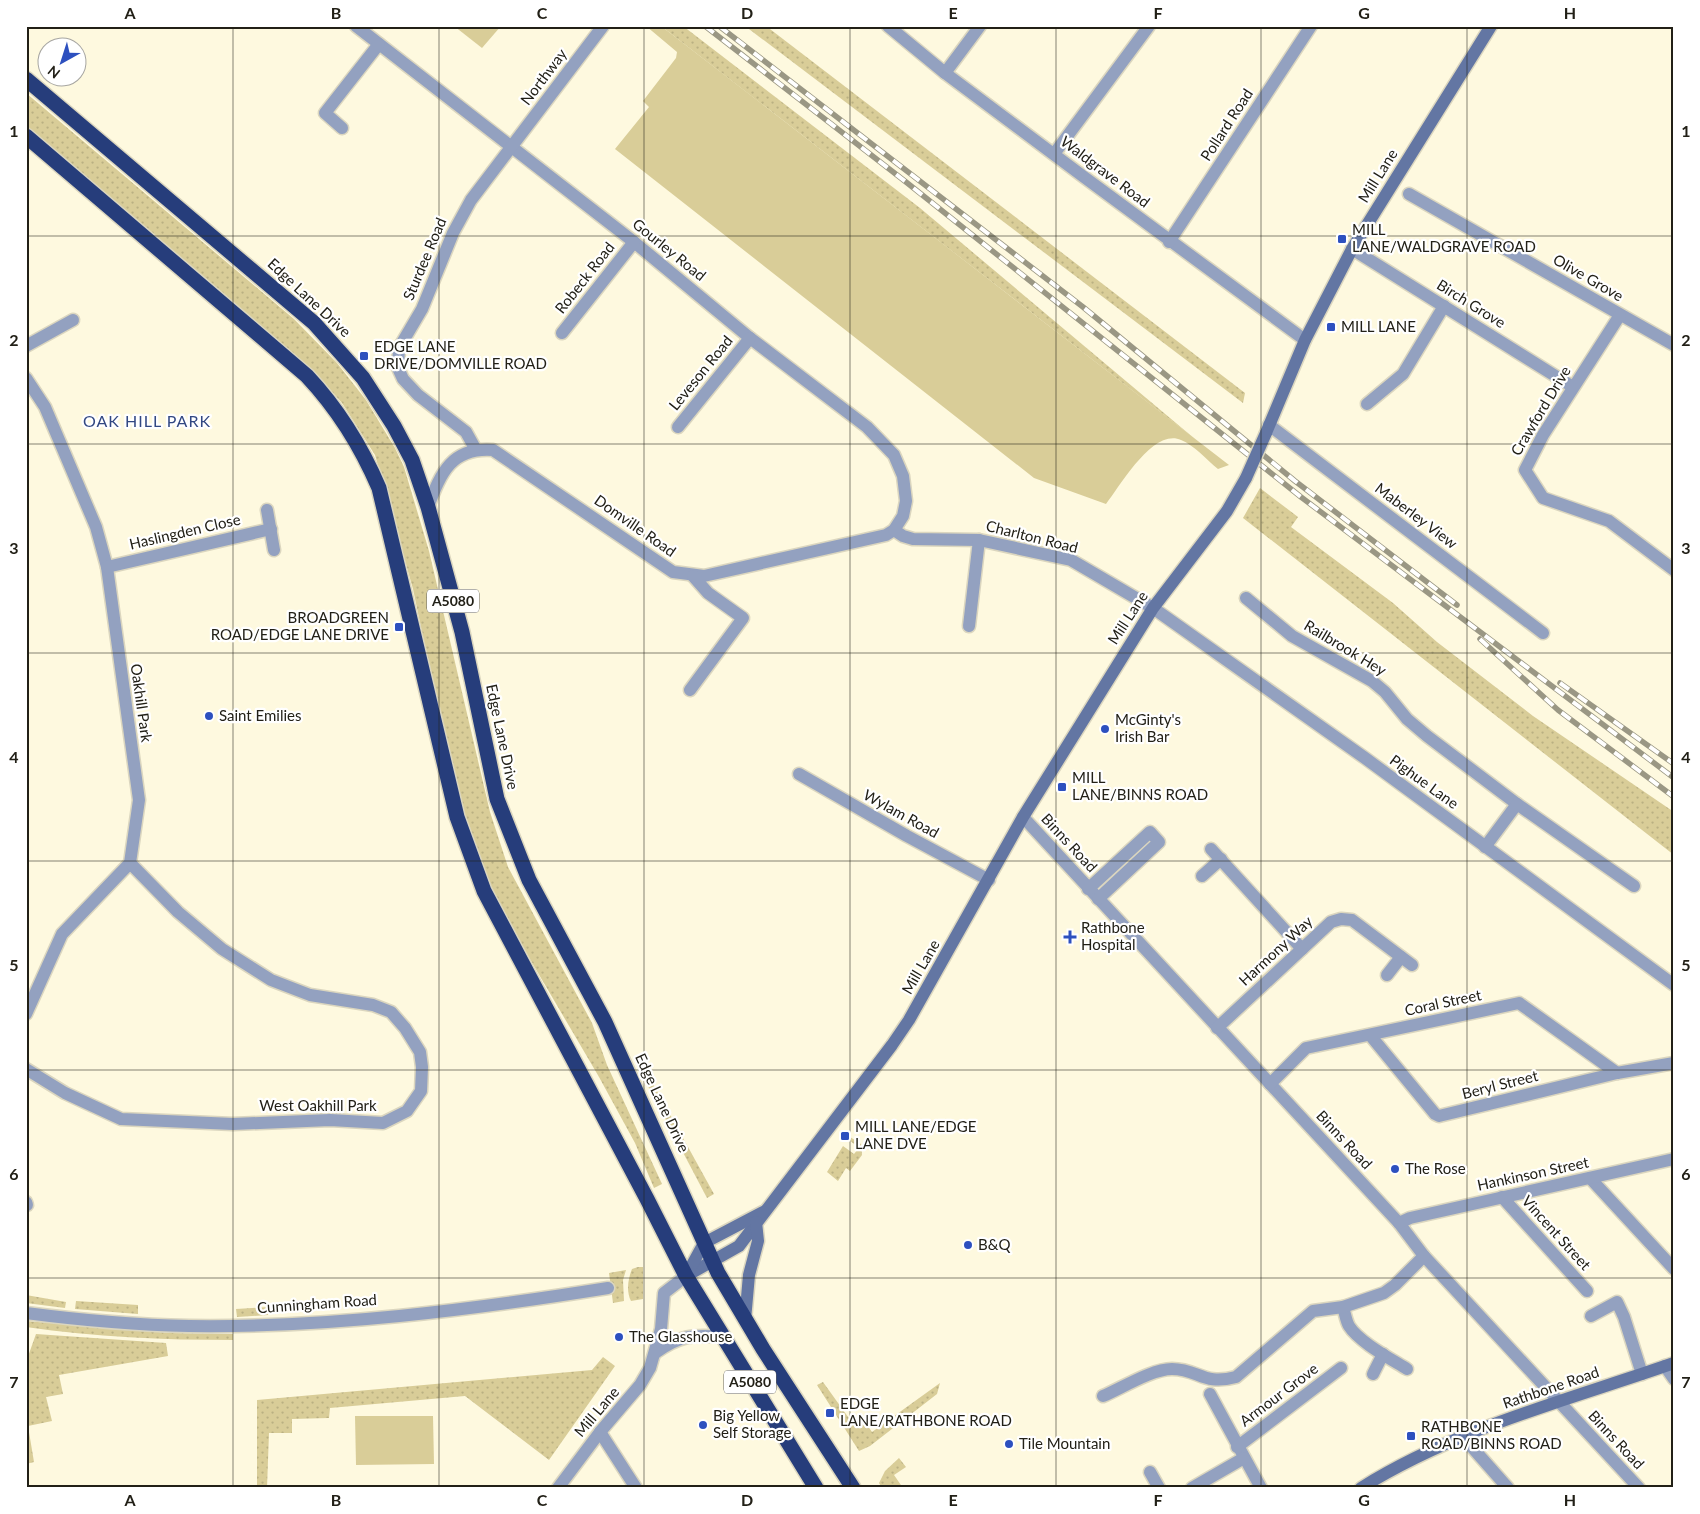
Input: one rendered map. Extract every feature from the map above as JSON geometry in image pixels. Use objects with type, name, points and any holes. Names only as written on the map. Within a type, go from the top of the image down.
[{"type":"highway","name":"Edge Lane Drive","points":[[26,80],[279,291],[340,350],[363,378],[394,426],[412,460],[428,507],[462,632],[497,799],[529,880],[606,1022],[691,1208],[713,1262],[745,1320],[853,1488]]},
{"type":"highway","name":"A5080","points":[[26,136],[307,376],[342,417],[358,443],[379,488],[457,817],[484,891],[686,1276],[816,1488]]},
{"type":"street","name":"Gourley Road","points":[[356,26],[634,242],[750,338],[867,427],[894,456],[903,476],[906,501],[903,516],[894,530]]},
{"type":"street","name":"Northway","points":[[511,147],[603,26]]},
{"type":"street","name":"Waldgrave Road","points":[[888,26],[944,73],[1169,242],[1305,340]]},
{"type":"street","points":[[944,73],[980,26]]},
{"type":"street","points":[[1054,154],[1149,26]]},
{"type":"street","name":"Pollard Road","points":[[1169,242],[1311,26]]},
{"type":"street","name":"Mill Lane","points":[[558,1488],[600,1432],[640,1385],[655,1353],[662,1324],[664,1293],[686,1276],[739,1246],[851,1100],[909,1020],[1023,817],[1154,608],[1227,511],[1246,478],[1305,340],[1352,249],[1491,26]]},
{"type":"street","points":[[342,128],[325,113],[379,44]]},
{"type":"street","name":"Sturdee Road","points":[[476,450],[466,432],[411,389],[403,378],[398,358],[404,338],[432,289],[461,216],[511,147]]},
{"type":"street","name":"Olive Grove","points":[[1409,194],[1674,345]]},
{"type":"street","name":"Robeck Road","points":[[562,333],[634,242]]},
{"type":"street","name":"Birch Grove","points":[[1352,249],[1573,387]]},
{"type":"street","points":[[1367,404],[1403,374],[1444,306]]},
{"type":"street","name":"Crawford Drive","points":[[1620,315],[1543,435],[1525,470],[1543,498],[1609,521],[1674,570]]},
{"type":"street","points":[[26,346],[73,320]]},
{"type":"street","name":"Leveson Road","points":[[678,427],[750,338]]},
{"type":"street","name":"Oakhill Park","points":[[26,378],[45,407],[96,527],[107,567],[139,800],[130,862]]},
{"type":"street","name":"Maberley View","points":[[1267,429],[1543,634]]},
{"type":"street","points":[[428,507],[437,484],[451,462],[458,456],[476,450]]},
{"type":"street","name":"Domville Road","points":[[476,450],[494,450],[501,453],[673,572],[693,576],[704,576],[877,538],[894,530]]},
{"type":"street","points":[[267,510],[274,550]]},
{"type":"street","name":"Haslingden Close","points":[[107,567],[270,530]]},
{"type":"street","name":"Charlton Road","points":[[894,530],[903,536],[913,539],[979,540],[1071,560],[1154,608]]},
{"type":"street","points":[[969,626],[979,540]]},
{"type":"street","points":[[690,690],[743,618],[708,592],[693,576]]},
{"type":"street","name":"Railbrook Hey","points":[[1246,598],[1264,604],[1292,636],[1372,681],[1385,692],[1407,719],[1427,736],[1517,804],[1634,886]]},
{"type":"street","name":"Pighue Lane","points":[[1154,608],[1674,985]]},
{"type":"street","name":"Wylam Road","points":[[799,774],[907,836],[989,880]]},
{"type":"street","points":[[1485,847],[1517,804]]},
{"type":"street","name":"Binns Road","points":[[1023,817],[1399,1224],[1424,1256],[1639,1488]]},
{"type":"street","points":[[1088,889],[1150,832],[1159,842],[1098,899]]},
{"type":"street","points":[[1211,848],[1302,949]]},
{"type":"street","points":[[1202,876],[1221,859]]},
{"type":"street","points":[[26,1014],[62,934],[130,862]]},
{"type":"street","name":"West Oakhill Park","points":[[26,1069],[65,1093],[122,1119],[233,1124],[330,1120],[384,1123],[406,1111],[421,1091],[422,1067],[420,1052],[405,1028],[391,1012],[373,1005],[310,995],[270,980],[222,949],[178,912],[130,862]]},
{"type":"street","name":"Harmony Way","points":[[1216,1028],[1331,922],[1341,919],[1352,920],[1412,964]]},
{"type":"street","points":[[1387,975],[1401,956]]},
{"type":"street","name":"Coral Street","points":[[1270,1084],[1306,1048],[1519,1003],[1617,1073]]},
{"type":"street","name":"Beryl Street","points":[[1370,1035],[1404,1079],[1435,1114],[1439,1116],[1617,1073],[1674,1063]]},
{"type":"street","name":"Hankinson Street","points":[[1399,1224],[1410,1218],[1674,1159]]},
{"type":"street","points":[[1590,1178],[1674,1269]]},
{"type":"street","name":"Vincent Street","points":[[1502,1197],[1587,1291]]},
{"type":"street","name":"Mill Lane","points":[[704,1243],[764,1211]]},
{"type":"street","points":[[745,1320],[749,1275],[758,1241],[756,1222]]},
{"type":"street","points":[[686,1276],[704,1243]]},
{"type":"street","points":[[1103,1396],[1159,1371],[1172,1369],[1187,1372],[1207,1380],[1222,1381],[1236,1378],[1313,1311],[1343,1308],[1384,1293],[1395,1285],[1424,1256]]},
{"type":"street","name":"Cunningham Road","points":[[26,1313],[98,1322],[189,1326],[306,1322],[479,1308],[608,1288]]},
{"type":"street","points":[[1591,1316],[1617,1302],[1624,1317],[1642,1374]]},
{"type":"street","points":[[1343,1308],[1349,1326],[1354,1332],[1407,1369]]},
{"type":"street","points":[[655,1353],[675,1340],[688,1336],[722,1337]]},
{"type":"street","points":[[1373,1374],[1383,1354]]},
{"type":"street","points":[[1669,1365],[1674,1379]]},
{"type":"street","name":"Rathbone Road","points":[[1361,1488],[1416,1457],[1462,1437],[1669,1365]]},
{"type":"street","name":"Armour Grove","points":[[1192,1488],[1241,1453],[1341,1368]]},
{"type":"street","points":[[1210,1394],[1261,1488]]},
{"type":"street","points":[[600,1432],[636,1488]]},
{"type":"street","points":[[1462,1437],[1508,1488]]},
{"type":"street","points":[[1150,1472],[1159,1488]]},
{"type":"shaded area","points":[[454,26],[501,26],[482,48]]},
{"type":"shaded area","points":[[646,26],[661,26],[1229,465],[1218,469],[1191,445],[1181,440],[1170,439],[1160,442],[1139,460],[1106,504],[1034,478],[615,149],[649,107],[643,101],[676,58],[677,52]]},
{"type":"shaded area","points":[[661,26],[683,26],[920,208],[1195,439]]},
{"type":"shaded area","points":[[745,26],[766,26],[1245,393],[1243,403]]},
{"type":"shaded area","points":[[26,93],[294,319],[337,363],[366,400],[395,448],[404,467],[429,551],[490,812],[508,867],[592,1023],[607,1065],[662,1184],[654,1188],[635,1143],[599,1077],[494,898],[473,848],[441,724],[413,589],[375,455],[342,403],[317,375],[26,126]]},
{"type":"shaded area","points":[[1260,488],[1298,517],[1291,527],[1393,603],[1437,642],[1533,716],[1674,812],[1674,855],[1243,518]]},
{"type":"shaded area","points":[[641,1062],[714,1194],[707,1198],[637,1065]]},
{"type":"shaded area","points":[[850,1137],[861,1144],[862,1155],[850,1171],[846,1168],[838,1181],[827,1172],[843,1146],[854,1154],[859,1148],[848,1139]]},
{"type":"shaded area","points":[[643,1267],[643,1299],[631,1301],[628,1293],[629,1281],[632,1269]]},
{"type":"shaded area","points":[[626,1270],[623,1280],[624,1301],[613,1303],[609,1273]]},
{"type":"shaded area","points":[[26,1295],[66,1302],[65,1308],[26,1303]]},
{"type":"shaded area","points":[[76,1301],[138,1305],[138,1314],[75,1309]]},
{"type":"shaded area","points":[[268,1307],[268,1315],[237,1317],[236,1309]]},
{"type":"shaded area","points":[[26,1321],[170,1333],[233,1334],[233,1340],[103,1336],[26,1327]]},
{"type":"shaded area","points":[[36,1334],[166,1343],[168,1356],[59,1375],[63,1394],[46,1397],[52,1421],[28,1426],[34,1462],[26,1464],[26,1362]]},
{"type":"shaded area","points":[[603,1357],[615,1366],[549,1460],[465,1396],[330,1408],[329,1418],[292,1419],[292,1433],[269,1433],[267,1488],[257,1488],[257,1400],[592,1370]]},
{"type":"shaded area","points":[[823,1382],[856,1428],[865,1422],[872,1432],[940,1383],[937,1394],[870,1446],[859,1451],[817,1385]]},
{"type":"shaded area","points":[[355,1416],[433,1416],[434,1464],[356,1465]]},
{"type":"shaded area","points":[[899,1458],[906,1467],[894,1475],[903,1488],[882,1488],[879,1483],[885,1471]]},
{"type":"railway","points":[[705,26],[906,182],[1301,497],[1674,778]]},
{"type":"railway","points":[[719,26],[1083,307],[1295,481],[1457,605]]},
{"type":"railway","points":[[1480,639],[1558,710],[1674,797]]},
{"type":"railway","points":[[1560,683],[1674,764]]},
{"type":"place","name":"MILL LANE/WALDGRAVE ROAD","points":[[1342,239]]},
{"type":"place","name":"MILL LANE","points":[[1331,327]]},
{"type":"place","name":"EDGE LANE DRIVE/DOMVILLE ROAD","points":[[364,356]]},
{"type":"place","name":"BROADGREEN ROAD/EDGE LANE DRIVE","points":[[399,627]]},
{"type":"place","name":"Saint Emilies","points":[[209,716]]},
{"type":"place","name":"McGinty's Irish Bar","points":[[1105,729]]},
{"type":"place","name":"MILL LANE/BINNS ROAD","points":[[1062,787]]},
{"type":"place","name":"Rathbone Hospital","points":[[1070,937]]},
{"type":"place","name":"MILL LANE/EDGE LANE DVE","points":[[845,1136]]},
{"type":"place","name":"The Rose","points":[[1395,1169]]},
{"type":"place","name":"B&Q","points":[[968,1245]]},
{"type":"place","name":"The Glasshouse","points":[[619,1337]]},
{"type":"place","name":"EDGE LANE/RATHBONE ROAD","points":[[830,1413]]},
{"type":"place","name":"Big Yellow Self Storage","points":[[703,1425]]},
{"type":"place","name":"RATHBONE ROAD/BINNS ROAD","points":[[1411,1436]]},
{"type":"place","name":"Tile Mountain","points":[[1009,1444]]},
{"type":"district","name":"OAK HILL PARK","points":[[147,421]]}]
